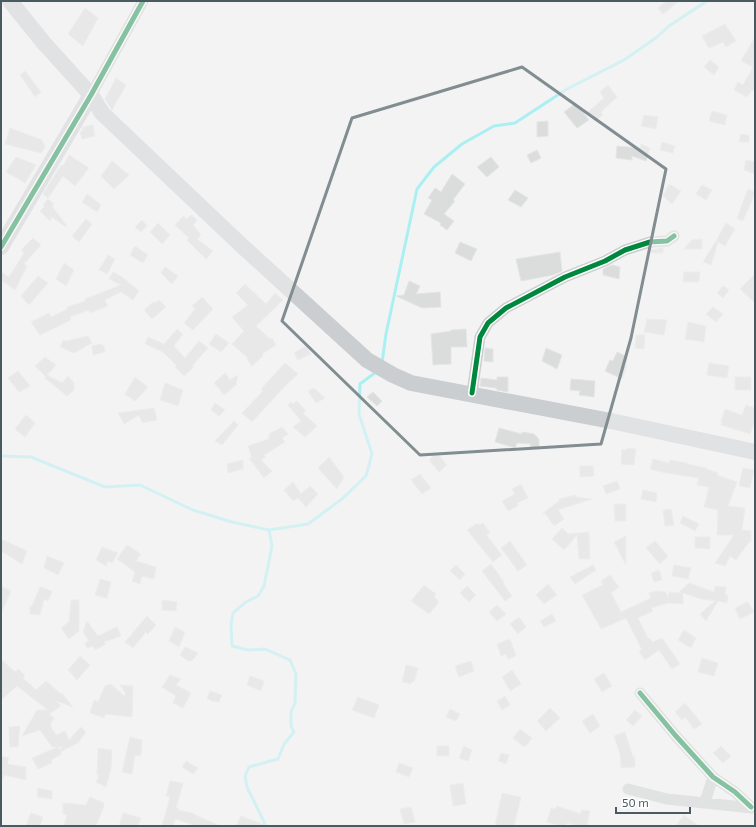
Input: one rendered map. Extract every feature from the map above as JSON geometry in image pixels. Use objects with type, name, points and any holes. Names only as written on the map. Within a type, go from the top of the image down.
[{"type":"main road","points":[[10,1],[43,42],[91,95],[102,113],[240,244],[367,360],[393,375],[411,383],[472,393],[755,452]]},
{"type":"main road","points":[[1,247],[91,95]]},
{"type":"street","points":[[91,95],[143,1]]},
{"type":"street","points":[[472,393],[480,338],[488,323],[506,308],[565,277],[625,250],[650,242],[667,241],[674,236]]},
{"type":"street","points":[[640,693],[713,777],[753,808]]},
{"type":"street","points":[[705,802],[713,777]]},
{"type":"street","points":[[628,788],[667,799],[753,808]]},
{"type":"highlighted area","points":[[522,67],[666,169],[631,338],[601,444],[420,455],[282,321],[352,118]]},
{"type":"building","points":[[666,1],[679,1],[663,14],[658,8]]},
{"type":"building","points":[[85,8],[98,18],[83,46],[68,34]]},
{"type":"building","points":[[725,24],[736,41],[726,47],[723,42],[709,48],[702,36]]},
{"type":"building","points":[[755,37],[755,91],[752,90],[747,97],[734,90],[738,82],[743,85],[753,67],[741,61]]},
{"type":"building","points":[[710,60],[719,67],[714,75],[704,67]]},
{"type":"building","points":[[25,71],[41,92],[35,97],[20,75]]},
{"type":"building","points":[[116,78],[126,85],[112,110],[105,99]]},
{"type":"building","points":[[608,85],[617,97],[601,112],[603,115],[595,121],[588,112],[604,98],[600,92]]},
{"type":"building","points":[[576,103],[589,120],[577,128],[564,112]]},
{"type":"building","points":[[712,111],[727,115],[725,125],[709,121]]},
{"type":"building","points":[[644,115],[658,117],[656,129],[641,126]]},
{"type":"building","points":[[548,121],[548,136],[537,137],[537,122]]},
{"type":"building","points":[[93,125],[95,136],[82,139],[80,132],[82,131],[83,127]]},
{"type":"building","points":[[10,128],[42,140],[45,147],[41,153],[5,144]]},
{"type":"building","points":[[741,134],[749,135],[749,142],[739,142]]},
{"type":"building","points":[[662,142],[675,146],[673,153],[660,150]]},
{"type":"building","points":[[641,144],[650,148],[646,161],[632,156],[632,160],[616,158],[617,146],[640,148]]},
{"type":"building","points":[[537,150],[541,158],[531,163],[527,155]]},
{"type":"building","points":[[69,155],[89,168],[75,186],[63,176],[48,198],[43,194]]},
{"type":"building","points":[[16,157],[36,165],[25,183],[6,172]]},
{"type":"building","points":[[491,157],[499,167],[487,177],[477,167]]},
{"type":"building","points":[[746,160],[755,162],[755,174],[744,170]]},
{"type":"building","points":[[112,161],[129,175],[114,189],[101,176]]},
{"type":"building","points":[[452,174],[465,184],[453,200],[455,201],[444,214],[454,221],[447,230],[440,225],[441,223],[424,214],[432,200],[428,198],[435,188],[441,192]]},
{"type":"building","points":[[669,184],[681,191],[672,204],[663,196]]},
{"type":"building","points":[[702,185],[712,190],[706,200],[696,194]]},
{"type":"building","points":[[748,189],[755,193],[743,221],[737,218]]},
{"type":"building","points":[[515,190],[528,198],[521,207],[508,200]]},
{"type":"building","points":[[87,194],[101,205],[97,212],[82,202]]},
{"type":"building","points":[[48,199],[54,204],[52,206],[67,226],[66,227],[52,217],[50,221],[40,211],[45,206],[43,205]]},
{"type":"building","points":[[191,215],[197,220],[193,225],[201,235],[197,239],[213,251],[206,259],[187,240],[189,238],[175,225],[183,216],[187,219]]},
{"type":"building","points":[[86,219],[92,224],[79,242],[72,236]]},
{"type":"building","points":[[142,220],[147,226],[141,232],[135,227]]},
{"type":"building","points":[[158,223],[170,235],[162,244],[150,232]]},
{"type":"building","points":[[726,223],[735,229],[725,246],[716,241]]},
{"type":"building","points":[[33,238],[41,245],[24,264],[27,266],[15,290],[1,280],[1,272],[9,277],[24,253],[21,250]]},
{"type":"building","points":[[702,239],[702,249],[684,249],[692,240]]},
{"type":"building","points":[[460,242],[477,249],[471,261],[455,253]]},
{"type":"building","points":[[715,242],[718,243],[711,265],[703,262]]},
{"type":"building","points":[[135,246],[148,255],[143,263],[130,255]]},
{"type":"building","points":[[663,248],[663,253],[649,253],[650,250]]},
{"type":"building","points":[[560,252],[562,271],[553,275],[521,281],[516,259]]},
{"type":"building","points":[[108,255],[115,259],[107,274],[99,270]]},
{"type":"building","points":[[64,263],[74,270],[66,286],[56,279]]},
{"type":"building","points":[[612,265],[620,267],[619,279],[603,275],[603,269]]},
{"type":"building","points":[[165,267],[178,276],[172,284],[161,273]]},
{"type":"building","points":[[113,272],[122,277],[139,291],[133,300],[121,292],[105,300],[108,306],[90,313],[89,310],[70,317],[71,320],[40,335],[31,322],[49,313],[51,317],[68,309],[67,307],[86,301],[85,299],[121,285],[109,279]]},
{"type":"building","points":[[684,272],[700,272],[699,282],[683,282]]},
{"type":"building","points":[[755,274],[755,303],[740,289]]},
{"type":"building","points":[[38,276],[48,283],[29,305],[21,296]]},
{"type":"building","points":[[409,281],[420,286],[416,294],[440,292],[441,307],[422,308],[396,296],[404,295]]},
{"type":"building","points":[[245,284],[266,304],[275,293],[283,300],[256,326],[270,339],[272,338],[276,345],[262,354],[263,356],[252,366],[247,359],[248,358],[232,344],[244,331],[232,317],[248,305],[236,293]]},
{"type":"building","points":[[723,286],[729,290],[723,298],[717,293]]},
{"type":"building","points":[[202,297],[213,309],[193,330],[184,323],[195,309],[192,306]]},
{"type":"building","points":[[159,300],[166,307],[152,319],[144,310],[153,302],[155,303]]},
{"type":"building","points":[[713,307],[723,314],[716,322],[706,314]]},
{"type":"building","points":[[647,319],[667,320],[664,335],[644,332]]},
{"type":"building","points":[[688,322],[706,326],[704,342],[685,339]]},
{"type":"building","points":[[177,329],[183,334],[174,346],[185,358],[199,341],[208,348],[192,366],[194,367],[184,376],[175,367],[177,366],[163,352],[145,344],[148,337],[164,344]]},
{"type":"building","points":[[466,329],[467,347],[451,347],[451,364],[433,365],[431,334]]},
{"type":"building","points":[[216,334],[229,343],[221,352],[209,344]]},
{"type":"building","points":[[636,335],[645,335],[644,349],[635,348]]},
{"type":"building","points":[[88,336],[92,343],[74,353],[60,347],[63,340],[66,341]]},
{"type":"building","points":[[101,344],[104,346],[105,352],[93,355],[92,346]]},
{"type":"building","points":[[306,346],[311,354],[298,360],[294,353]]},
{"type":"building","points":[[485,348],[493,349],[493,362],[484,361]]},
{"type":"building","points":[[546,348],[562,355],[557,369],[542,361]]},
{"type":"building","points":[[617,352],[628,357],[625,365],[627,366],[622,379],[605,371],[610,360],[613,361]]},
{"type":"building","points":[[45,357],[56,365],[47,375],[62,383],[68,376],[74,383],[74,390],[67,396],[45,378],[46,377],[35,366]]},
{"type":"building","points":[[285,363],[298,374],[252,422],[242,413],[263,391],[261,389]]},
{"type":"building","points":[[709,363],[729,366],[727,378],[707,375]]},
{"type":"building","points":[[18,371],[30,386],[19,392],[8,378]]},
{"type":"building","points":[[225,373],[230,380],[238,375],[236,385],[224,395],[214,383]]},
{"type":"building","points":[[135,377],[148,387],[135,401],[125,394]]},
{"type":"building","points":[[497,377],[508,377],[508,392],[497,390],[496,388],[480,386],[481,378],[497,380]]},
{"type":"building","points":[[735,377],[751,377],[751,390],[735,390]]},
{"type":"building","points":[[571,379],[595,381],[594,397],[579,395],[580,391],[570,390]]},
{"type":"building","points":[[165,383],[183,390],[178,406],[160,400]]},
{"type":"building","points":[[314,388],[325,398],[316,403],[308,391]]},
{"type":"building","points":[[373,392],[382,401],[377,406],[367,397]]},
{"type":"building","points":[[297,401],[306,411],[303,413],[317,426],[305,437],[293,427],[301,421],[288,405],[291,402],[293,404]]},
{"type":"building","points":[[215,403],[225,410],[219,416],[211,410]]},
{"type":"building","points":[[746,405],[755,408],[755,421],[750,434],[721,425],[725,409],[742,415]]},
{"type":"building","points":[[154,408],[157,420],[142,423],[139,415],[124,424],[118,413]]},
{"type":"building","points":[[26,415],[35,423],[25,437],[15,429]]},
{"type":"building","points":[[234,421],[238,425],[222,445],[215,441]]},
{"type":"building","points":[[282,427],[288,434],[282,438],[285,442],[264,455],[266,457],[261,460],[272,471],[264,478],[249,458],[252,458],[248,446],[269,439],[269,434]]},
{"type":"building","points":[[499,428],[522,434],[522,432],[534,434],[539,439],[539,448],[530,448],[531,444],[517,443],[515,448],[495,442]]},
{"type":"building","points":[[627,448],[636,449],[634,465],[621,464],[622,449],[627,450]]},
{"type":"building","points":[[437,453],[447,465],[439,472],[429,460]]},
{"type":"building","points":[[329,457],[344,477],[337,489],[318,468]]},
{"type":"building","points":[[653,459],[669,463],[670,460],[707,468],[718,473],[717,475],[737,482],[728,506],[745,508],[742,530],[751,531],[751,542],[749,542],[736,560],[730,556],[725,566],[715,563],[734,535],[717,535],[718,510],[704,507],[709,487],[697,485],[699,478],[650,469]]},
{"type":"building","points":[[243,460],[243,469],[228,473],[227,464]]},
{"type":"building","points":[[580,466],[593,466],[594,476],[580,477]]},
{"type":"building","points":[[743,468],[754,470],[750,488],[739,486]]},
{"type":"building","points":[[420,474],[431,488],[422,494],[411,480]]},
{"type":"building","points":[[617,481],[620,489],[606,494],[603,486]]},
{"type":"building","points":[[293,482],[301,494],[310,486],[318,494],[306,507],[298,498],[293,501],[284,490]]},
{"type":"building","points":[[521,484],[528,498],[517,503],[518,506],[508,511],[502,501],[515,494],[512,489]]},
{"type":"building","points":[[643,490],[657,493],[656,502],[641,499]]},
{"type":"building","points":[[576,495],[576,497],[592,499],[558,510],[564,519],[554,526],[545,513],[542,514],[559,501],[559,499]]},
{"type":"building","points":[[614,504],[626,504],[626,521],[615,521]]},
{"type":"building","points":[[671,509],[674,525],[665,526],[663,510]]},
{"type":"building","points":[[683,516],[699,524],[695,531],[680,523]]},
{"type":"building","points":[[478,523],[479,525],[483,523],[490,533],[486,535],[502,555],[493,562],[467,530]]},
{"type":"building","points":[[562,528],[568,534],[589,532],[590,559],[579,559],[577,535],[564,550],[552,539]]},
{"type":"building","points":[[626,536],[626,565],[614,542]]},
{"type":"building","points":[[695,537],[710,537],[710,549],[695,548]]},
{"type":"building","points":[[1,539],[27,551],[22,564],[1,551]]},
{"type":"building","points":[[510,541],[527,565],[518,571],[501,548]]},
{"type":"building","points":[[655,541],[668,556],[660,564],[646,548]]},
{"type":"building","points":[[127,545],[141,554],[136,561],[156,567],[154,579],[142,576],[140,584],[132,581],[135,572],[117,559]]},
{"type":"building","points":[[102,547],[118,553],[112,563],[108,561],[106,566],[96,560]]},
{"type":"building","points":[[47,556],[64,563],[58,575],[44,568]]},
{"type":"building","points":[[491,564],[512,596],[505,601],[482,571]]},
{"type":"building","points":[[456,565],[465,574],[460,580],[450,571]]},
{"type":"building","points":[[593,565],[596,570],[575,584],[570,577]]},
{"type":"building","points":[[674,565],[691,568],[688,579],[672,576]]},
{"type":"building","points":[[659,570],[662,580],[654,582],[651,573]]},
{"type":"building","points":[[610,575],[619,587],[611,593],[621,612],[651,598],[649,593],[657,591],[666,592],[668,598],[669,592],[681,593],[679,592],[689,583],[714,592],[715,586],[726,587],[725,595],[728,595],[727,603],[718,601],[706,621],[700,614],[715,601],[701,599],[683,593],[683,604],[668,603],[651,608],[653,611],[638,618],[648,638],[653,642],[662,638],[680,664],[672,669],[659,650],[645,660],[639,651],[642,650],[626,618],[601,629],[582,595],[603,585],[601,581]]},
{"type":"building","points":[[100,579],[111,582],[107,598],[95,595]]},
{"type":"building","points":[[548,584],[557,595],[544,604],[536,595]]},
{"type":"building","points":[[424,585],[436,594],[434,597],[439,602],[429,614],[411,601]]},
{"type":"building","points":[[1,586],[11,591],[1,613]]},
{"type":"building","points":[[467,586],[476,595],[469,602],[460,593]]},
{"type":"building","points":[[40,587],[52,591],[48,601],[44,599],[40,615],[30,614],[30,606],[32,606]]},
{"type":"building","points":[[71,600],[79,600],[79,631],[69,639],[61,628],[69,622]]},
{"type":"building","points":[[162,600],[177,602],[176,611],[162,610]]},
{"type":"building","points":[[748,602],[754,612],[740,619],[735,608]]},
{"type":"building","points":[[497,605],[506,614],[497,621],[489,612]]},
{"type":"building","points":[[552,614],[556,621],[544,627],[540,621]]},
{"type":"building","points":[[147,616],[156,625],[148,634],[146,632],[133,648],[125,642]]},
{"type":"building","points":[[519,617],[526,627],[518,634],[510,624]]},
{"type":"building","points":[[87,621],[98,636],[117,627],[121,636],[104,642],[106,644],[95,650],[93,646],[87,648],[85,643],[89,641],[83,632]]},
{"type":"building","points":[[175,627],[185,632],[179,647],[169,641]]},
{"type":"building","points":[[684,630],[696,638],[691,648],[678,640]]},
{"type":"building","points":[[510,639],[516,656],[508,659],[506,654],[501,656],[497,644]]},
{"type":"building","points":[[185,647],[198,653],[193,660],[188,661],[180,655]]},
{"type":"building","points":[[80,656],[90,665],[77,680],[68,670]]},
{"type":"building","points":[[702,658],[718,663],[714,676],[698,672]]},
{"type":"building","points":[[1,659],[15,672],[19,669],[25,676],[23,678],[36,690],[46,681],[61,694],[62,693],[73,707],[56,701],[61,706],[49,714],[54,718],[50,725],[56,735],[65,731],[69,740],[81,727],[86,732],[78,743],[60,752],[62,754],[51,760],[52,763],[38,769],[32,758],[58,747],[52,747],[40,730],[22,736],[37,710],[48,710],[17,686],[1,700]]},
{"type":"building","points":[[471,661],[474,671],[459,677],[455,666]]},
{"type":"building","points":[[406,665],[418,668],[414,682],[412,681],[411,684],[402,682]]},
{"type":"building","points":[[512,670],[521,684],[510,691],[502,677]]},
{"type":"building","points":[[604,673],[612,686],[602,692],[594,679]]},
{"type":"building","points":[[170,675],[181,679],[176,685],[191,693],[183,708],[173,703],[176,696],[162,687]]},
{"type":"building","points":[[250,676],[264,681],[261,691],[247,685]]},
{"type":"building","points":[[111,684],[124,696],[126,694],[120,685],[133,686],[132,717],[105,714],[104,718],[90,713],[94,700],[98,702],[105,686]]},
{"type":"building","points":[[210,691],[222,695],[219,702],[212,701],[207,698]]},
{"type":"building","points":[[505,696],[510,705],[502,710],[497,701]]},
{"type":"building","points":[[358,697],[379,705],[374,718],[352,710]]},
{"type":"building","points":[[685,703],[702,724],[694,729],[685,717],[682,720],[675,712]]},
{"type":"building","points":[[550,708],[560,718],[546,731],[537,721]]},
{"type":"building","points":[[450,709],[460,714],[456,721],[446,717]]},
{"type":"building","points":[[635,710],[642,716],[633,726],[626,720]]},
{"type":"building","points":[[593,714],[600,726],[590,733],[582,721]]},
{"type":"building","points":[[20,726],[18,747],[10,747],[9,727]]},
{"type":"building","points":[[520,729],[532,738],[526,746],[523,746],[513,738]]},
{"type":"building","points":[[625,732],[633,757],[635,757],[635,767],[621,768],[620,754],[614,736]]},
{"type":"building","points":[[130,737],[142,740],[141,756],[135,755],[132,774],[122,772]]},
{"type":"building","points":[[437,746],[449,746],[449,756],[437,756]]},
{"type":"building","points":[[464,746],[472,750],[468,761],[459,758]]},
{"type":"building","points":[[721,746],[731,756],[723,763],[713,753]]},
{"type":"building","points":[[98,748],[112,750],[111,768],[106,787],[96,782],[99,775],[97,775]]},
{"type":"building","points":[[501,753],[509,755],[506,764],[498,761]]},
{"type":"building","points":[[1,756],[9,758],[7,764],[26,767],[26,780],[4,775],[3,779],[1,779]]},
{"type":"building","points":[[186,761],[198,768],[193,774],[182,767]]},
{"type":"building","points":[[399,763],[413,768],[409,777],[396,772]]},
{"type":"building","points":[[170,781],[183,783],[176,808],[178,808],[178,810],[193,813],[220,826],[196,826],[175,819],[173,826],[162,826],[170,797],[166,796]]},
{"type":"building","points":[[463,783],[466,804],[453,806],[450,785]]},
{"type":"building","points":[[38,788],[52,791],[52,799],[37,797]]},
{"type":"building","points":[[502,793],[521,797],[514,826],[495,826]]},
{"type":"building","points":[[90,797],[104,803],[96,826],[64,826],[67,815],[63,814],[63,803],[86,805]]},
{"type":"building","points":[[557,806],[581,814],[581,810],[590,811],[587,826],[567,823],[566,826],[561,826],[547,822],[551,808],[556,809]]},
{"type":"building","points":[[411,807],[415,822],[404,824],[400,809]]},
{"type":"building","points":[[31,813],[43,817],[40,826],[26,826]]},
{"type":"building","points":[[123,813],[141,818],[138,826],[119,826]]},
{"type":"building","points":[[684,815],[699,826],[676,826]]},
{"type":"building","points":[[241,816],[265,825],[265,826],[236,826]]},
{"type":"waterway","points":[[382,363],[386,334],[417,189],[434,167],[462,144],[494,126],[515,123],[567,89],[624,60],[657,37],[669,26],[707,1]]},
{"type":"waterway","points":[[269,530],[308,524],[342,499],[366,476],[372,454],[359,414],[360,384],[376,372]]},
{"type":"waterway","points":[[1,456],[31,457],[105,487],[140,485],[193,510],[232,522],[269,530],[272,546],[264,586],[258,596],[246,602],[233,613],[231,624],[232,646],[248,650],[265,649],[290,660],[296,674],[295,703],[291,712],[291,726],[294,732],[284,744],[278,759],[249,767],[245,776],[247,787],[266,826]]},
{"type":"cycle path","points":[[1,247],[91,95],[143,1]]},
{"type":"cycle path","points":[[472,393],[480,337],[488,323],[506,308],[565,277],[605,261],[625,250],[650,242],[667,241],[674,236]]},
{"type":"cycle path","points":[[640,693],[713,777],[735,792],[751,807]]}]
